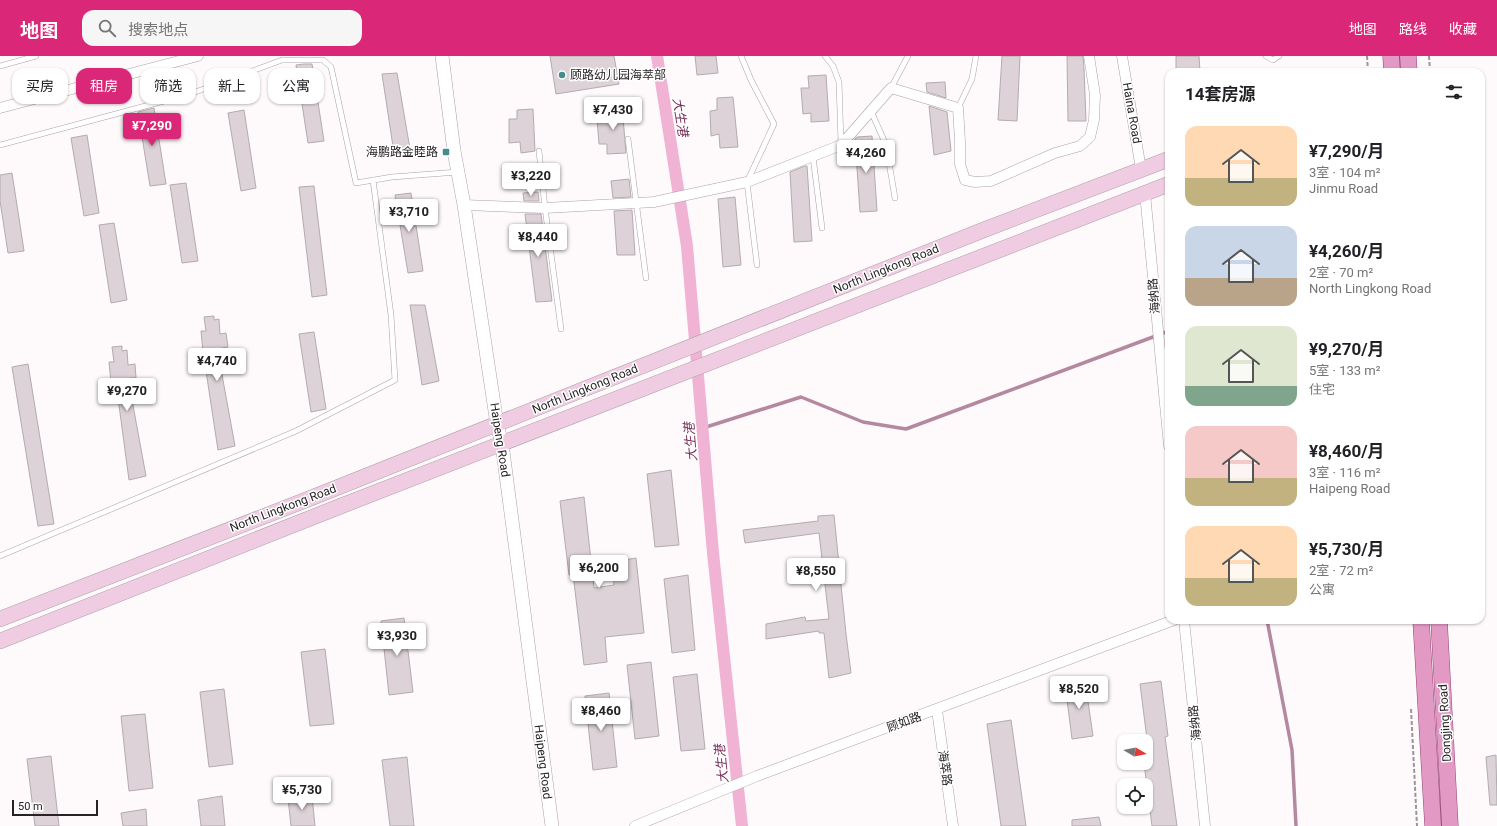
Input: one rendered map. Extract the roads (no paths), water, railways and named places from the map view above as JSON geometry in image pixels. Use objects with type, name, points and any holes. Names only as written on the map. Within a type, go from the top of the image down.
[{"type":"main road","points":[[1391,56],[1392,68]]},
{"type":"main road","points":[[1408,56],[1409,68]]},
{"type":"main road","name":"North Lingkong Road","points":[[0,619],[1165,160]]},
{"type":"main road","name":"North Lingkong Road","points":[[0,642],[341,506],[1165,186]]},
{"type":"main road","name":"Dongjing Road","points":[[1421,624],[1433,826]]},
{"type":"main road","name":"Dongjing Road","points":[[1439,624],[1450,826]]},
{"type":"street","points":[[0,108],[198,56]]},
{"type":"street","name":"Haipeng Road","points":[[442,56],[454,151],[464,205],[497,424],[502,444],[552,826]]},
{"type":"street","points":[[464,205],[545,208],[654,202],[747,182],[841,145],[890,88],[958,108],[960,164],[965,180],[975,182],[992,181],[1055,153],[1080,146],[1090,137],[1094,120],[1095,95],[1089,56]]},
{"type":"street","name":"Haina Road","points":[[1122,56],[1142,169]]},
{"type":"street","name":"海纳路","points":[[1145,193],[1165,397]]},
{"type":"street","name":"顾如路","points":[[635,826],[758,776],[1165,623]]},
{"type":"street","name":"海纳路","points":[[1184,624],[1205,826]]},
{"type":"street","name":"海萃路","points":[[937,710],[953,826]]},
{"type":"lane","points":[[0,66],[36,56]]},
{"type":"lane","points":[[741,56],[751,80],[774,124],[747,182],[757,266]]},
{"type":"lane","points":[[825,56],[833,66],[839,82],[841,145]]},
{"type":"lane","points":[[890,88],[908,56]]},
{"type":"lane","points":[[958,108],[972,79],[976,56]]},
{"type":"lane","points":[[1266,56],[1273,60],[1278,56]]},
{"type":"lane","points":[[0,145],[190,94],[282,60],[323,60],[331,67],[356,183],[392,177],[458,172]]},
{"type":"lane","points":[[871,111],[886,145],[895,198]]},
{"type":"lane","points":[[628,139],[635,203],[646,278]]},
{"type":"lane","points":[[540,151],[545,208],[561,330]]},
{"type":"lane","points":[[813,157],[822,228]]},
{"type":"lane","points":[[0,556],[296,431],[395,380],[391,315],[373,180]]},
{"type":"waterway","name":"大生港","points":[[657,56],[687,246],[713,553],[742,826]]},
{"type":"waterway","points":[[703,428],[801,397],[863,422],[906,429],[1165,332]]},
{"type":"waterway","points":[[1268,624],[1292,750],[1296,826]]},
{"type":"place","name":"顾路幼儿园海萃部","points":[[562,75]]},
{"type":"place","name":"海鹏路金睦路","points":[[446,152]]}]
